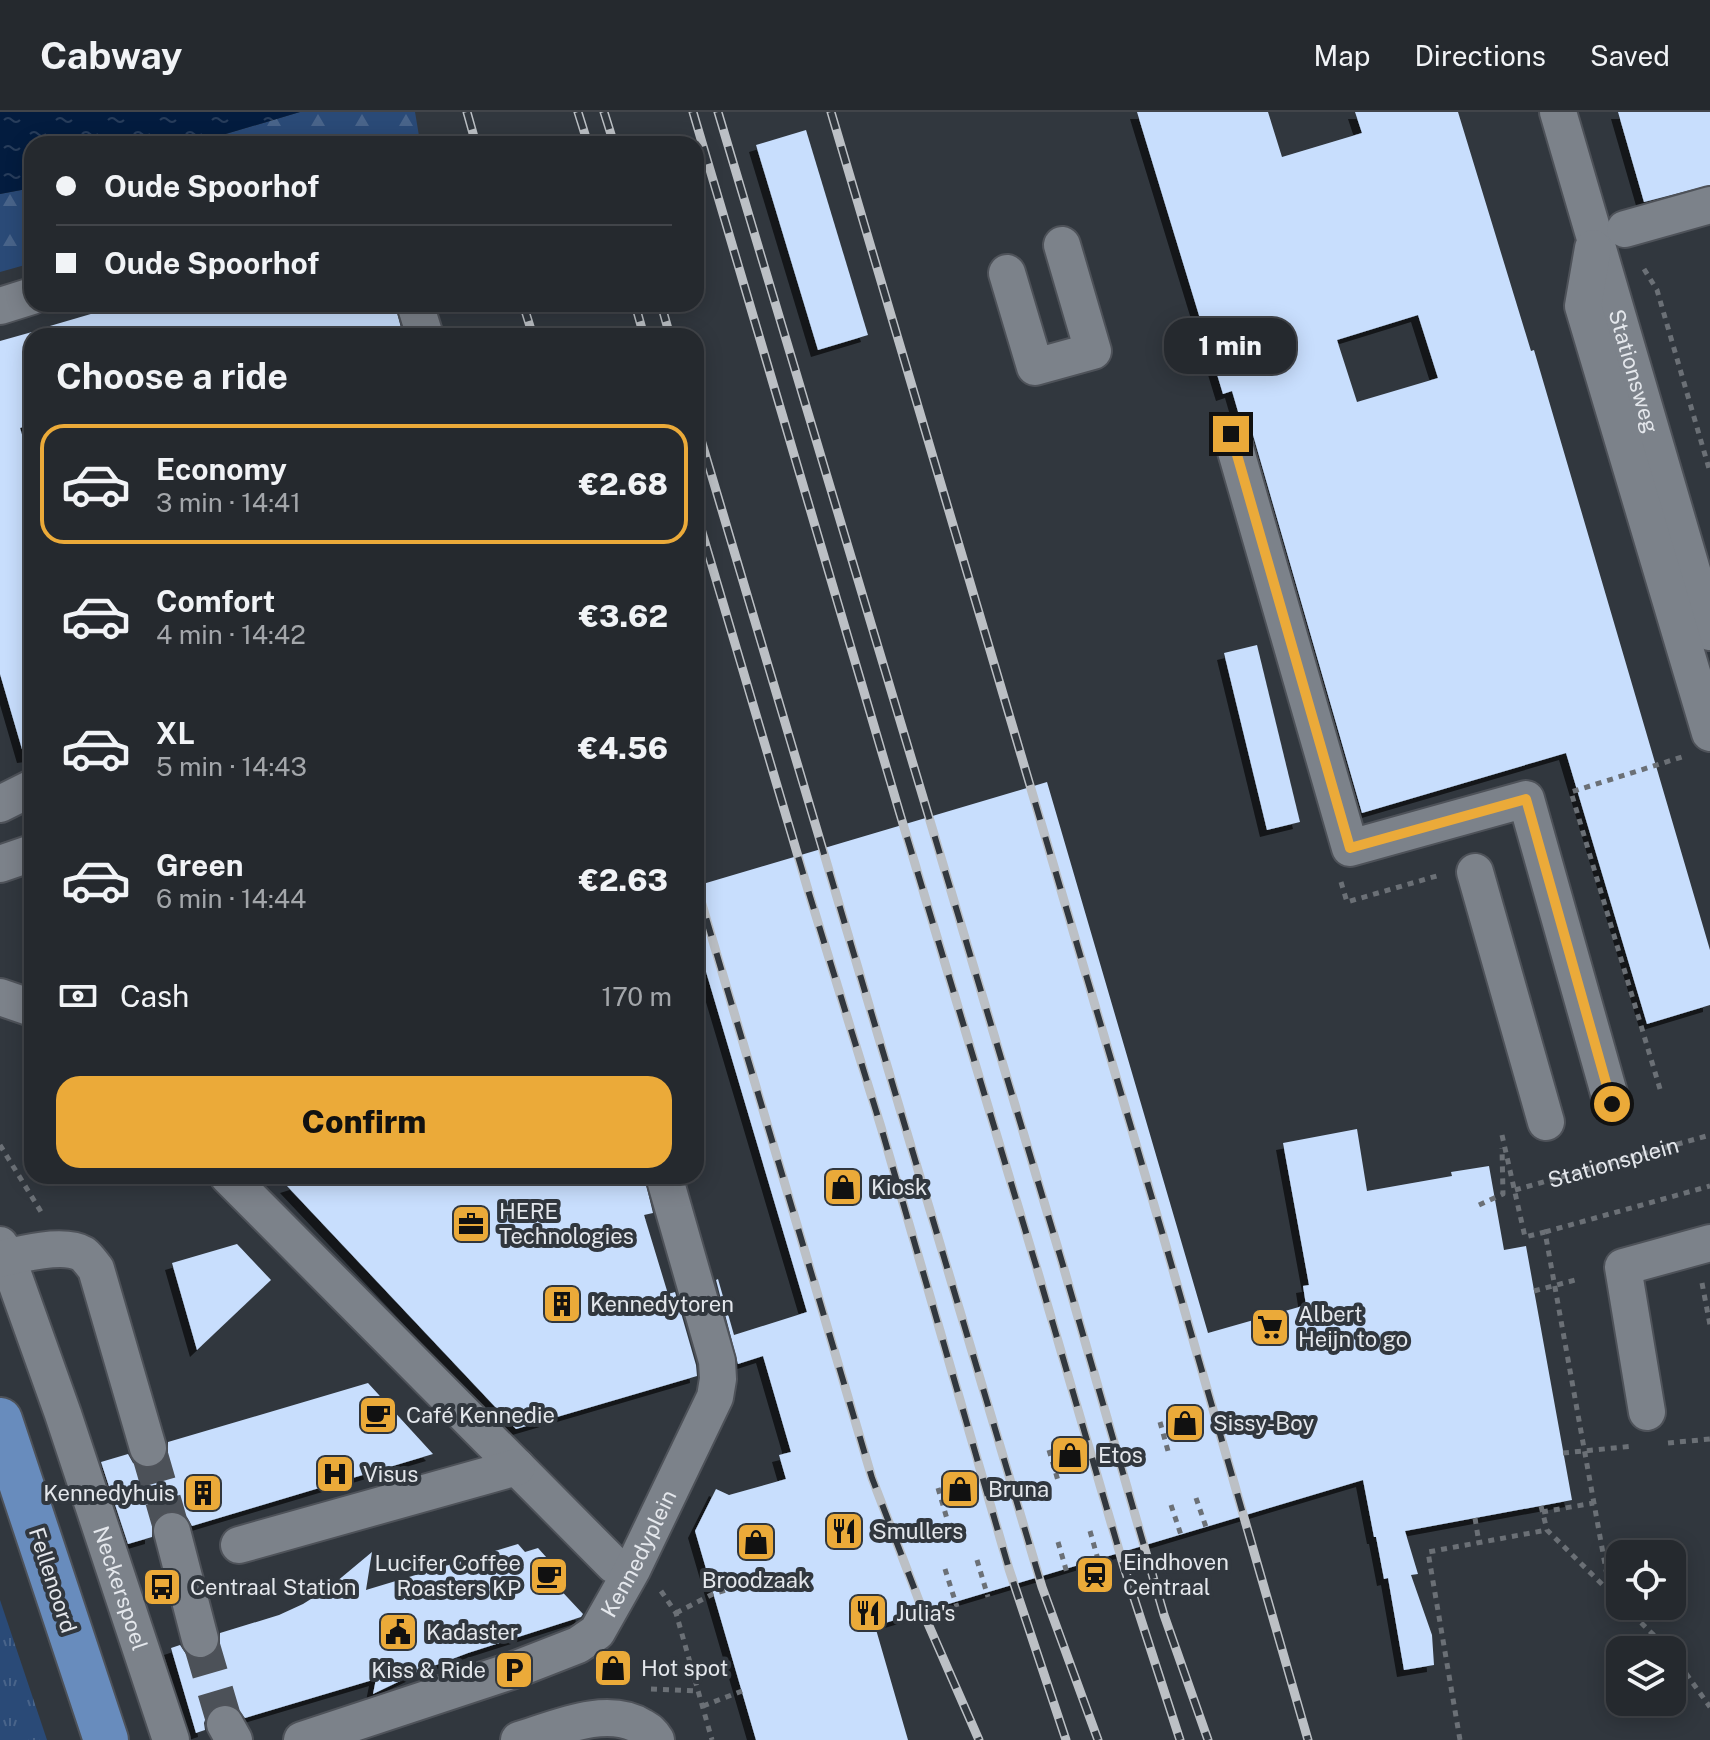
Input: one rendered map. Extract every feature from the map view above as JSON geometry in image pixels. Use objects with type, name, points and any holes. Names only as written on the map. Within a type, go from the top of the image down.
[{"type":"main road","name":"Fellenoord","points":[[0,1420],[106,1740]]},
{"type":"street","name":"Stationsweg","points":[[1558,112],[1623,230],[1704,590],[1710,632]]},
{"type":"street","points":[[1710,205],[1623,230],[1583,306],[1710,733]]},
{"type":"street","points":[[1007,273],[1035,367],[1093,351],[1062,245]]},
{"type":"street","points":[[0,306],[24,298]]},
{"type":"street","points":[[1231,434],[1350,848],[1526,799],[1612,1104]]},
{"type":"street","points":[[0,864],[24,856]]},
{"type":"street","points":[[1475,872],[1546,1122]]},
{"type":"street","points":[[0,997],[24,1005]]},
{"type":"street","name":"Kennedyplein","points":[[236,1184],[614,1565]]},
{"type":"street","name":"Kennedyplein","points":[[302,1740],[514,1670],[578,1645],[597,1632],[632,1570],[715,1397],[718,1379],[717,1361],[666,1184]]},
{"type":"street","points":[[1647,1412],[1623,1267],[1710,1243]]},
{"type":"street","points":[[2,1254],[71,1250],[84,1255],[96,1269],[148,1448]]},
{"type":"street","name":"Neckerspoel","points":[[2,1254],[63,1414],[171,1740]]},
{"type":"street","points":[[239,1545],[517,1467]]},
{"type":"street","points":[[172,1531],[200,1639]]},
{"type":"street","points":[[519,1740],[593,1719],[613,1717],[632,1721],[653,1734],[656,1740]]},
{"type":"path","points":[[1660,1089],[1571,792],[1682,757]]},
{"type":"path","points":[[1479,1205],[1503,1194],[1502,1135],[1525,1237],[1710,1186]]},
{"type":"path","name":"Stationsplein","points":[[1515,1190],[1710,1135]]},
{"type":"path","points":[[1545,1232],[1606,1570]]},
{"type":"path","points":[[1534,1291],[1579,1279]]},
{"type":"path","points":[[1702,1282],[1710,1325]]},
{"type":"path","points":[[1160,1422],[1168,1451]]},
{"type":"path","points":[[1049,1450],[1059,1484]]},
{"type":"path","points":[[1563,1453],[1584,1450]]},
{"type":"path","points":[[938,1488],[947,1519]]},
{"type":"path","points":[[1196,1498],[1207,1530]]},
{"type":"path","points":[[1594,1503],[1542,1509],[1547,1530],[1606,1588]]},
{"type":"path","points":[[1171,1505],[1182,1538]]},
{"type":"path","points":[[1475,1518],[1479,1543]]},
{"type":"path","points":[[1460,1740],[1428,1552],[1547,1530]]},
{"type":"path","points":[[1090,1531],[1099,1563]]},
{"type":"path","points":[[1058,1542],[1067,1573]]},
{"type":"path","points":[[977,1560],[988,1597]]},
{"type":"path","points":[[945,1569],[957,1607]]},
{"type":"path","points":[[712,1740],[676,1613],[726,1590]]},
{"type":"path","points":[[1638,1620],[1654,1636]]},
{"type":"path","points":[[1686,1674],[1710,1707]]},
{"type":"path","points":[[703,1706],[742,1691]]},
{"type":"green space","points":[[300,112],[415,112],[419,136],[219,136]]},
{"type":"green space","points":[[24,190],[24,265],[0,272],[0,194]]},
{"type":"green space","points":[[0,1600],[46,1737],[47,1740],[0,1740]]},
{"type":"water","points":[[0,112],[300,112],[219,136],[24,136],[24,190],[0,194]]},
{"type":"building","points":[[1137,112],[1268,112],[1282,157],[1362,133],[1355,112],[1458,112],[1531,351],[1534,350],[1710,950],[1710,1005],[1647,1024],[1566,753],[1362,813],[1251,428],[1239,415],[1232,391],[1223,394]],"holes":[[[1418,315],[1438,378],[1357,402],[1337,340]]]},
{"type":"building","points":[[1618,112],[1710,112],[1710,185],[1644,202]]},
{"type":"building","points":[[806,130],[868,335],[818,350],[756,145]]},
{"type":"building","points":[[98,312],[397,312],[401,328],[43,328]]},
{"type":"building","points":[[24,334],[24,427],[20,428],[24,441],[24,756],[0,674],[0,341]]},
{"type":"building","points":[[1257,645],[1300,822],[1267,830],[1224,653]]},
{"type":"building","points":[[1047,782],[1208,1333],[1306,1305],[1303,1286],[1309,1285],[1283,1143],[1357,1129],[1367,1191],[1489,1166],[1504,1250],[1526,1246],[1572,1500],[1405,1531],[1418,1574],[1411,1575],[1432,1635],[1434,1665],[1404,1670],[1388,1578],[1384,1579],[1363,1480],[875,1626],[908,1740],[756,1740],[695,1531],[716,1489],[729,1495],[786,1479],[779,1455],[791,1452],[763,1356],[738,1364],[716,1280],[734,1335],[807,1312],[704,965],[704,884]]},
{"type":"building","name":"Kennedytoren","points":[[646,1184],[653,1213],[644,1215],[668,1294],[675,1292],[697,1376],[516,1429],[287,1186]]},
{"type":"building","points":[[237,1244],[271,1280],[197,1350],[172,1263]]},
{"type":"building","name":"Kennedyhuis","points":[[368,1383],[433,1454],[192,1526],[187,1517],[178,1511],[166,1511],[152,1525],[152,1537],[128,1544],[101,1462],[128,1454],[133,1463],[142,1468],[155,1468],[164,1462],[168,1454],[168,1442]]},
{"type":"building","points":[[518,1544],[525,1552],[538,1548],[564,1577],[554,1583],[583,1614],[581,1617],[468,1653],[373,1694],[376,1679],[245,1718],[235,1706],[224,1703],[215,1705],[207,1714],[205,1730],[196,1733],[171,1648],[180,1645],[194,1659],[206,1659],[220,1645],[220,1633],[279,1615],[303,1604],[330,1587],[372,1552],[366,1590]]},
{"type":"tunnel","points":[[148,1448],[172,1531]]},
{"type":"tunnel","points":[[200,1639],[225,1724]]},
{"type":"railway","points":[[467,112],[474,136]]},
{"type":"railway","points":[[578,112],[586,136]]},
{"type":"railway","points":[[604,112],[612,136]]},
{"type":"railway","points":[[693,112],[700,136]]},
{"type":"railway","points":[[718,112],[1062,1262],[1164,1615],[1208,1740]]},
{"type":"railway","points":[[831,112],[1162,1232],[1308,1740]]},
{"type":"railway","points":[[704,149],[1123,1564],[1180,1740]]},
{"type":"railway","points":[[526,312],[530,328]]},
{"type":"railway","points":[[637,312],[642,328]]},
{"type":"railway","points":[[663,312],[668,328]]},
{"type":"railway","points":[[704,450],[1042,1587],[1098,1740]]},
{"type":"railway","points":[[704,539],[881,1127],[1009,1569],[1066,1740]]},
{"type":"railway","points":[[704,911],[872,1478],[926,1619],[979,1740]]},
{"type":"place","name":"Kiosk","points":[[843,1187]]},
{"type":"place","name":"HERE Technologies","points":[[471,1224]]},
{"type":"place","name":"Kennedytoren","points":[[562,1304]]},
{"type":"place","name":"Albert Heijn to go","points":[[1270,1327]]},
{"type":"place","name":"Café Kennedie","points":[[378,1415]]},
{"type":"place","name":"Sissy-Boy","points":[[1185,1423]]},
{"type":"place","name":"Etos","points":[[1070,1455]]},
{"type":"place","name":"Visus","points":[[335,1474]]},
{"type":"place","name":"Bruna","points":[[960,1489]]},
{"type":"place","name":"Kennedyhuis","points":[[203,1493]]},
{"type":"place","name":"Smullers","points":[[844,1531]]},
{"type":"place","name":"Broodzaak","points":[[756,1542]]},
{"type":"place","name":"Eindhoven Centraal","points":[[1095,1575]]},
{"type":"place","name":"Lucifer Coffee Roasters KP","points":[[549,1576]]},
{"type":"place","name":"Centraal Station","points":[[162,1587]]},
{"type":"place","name":"Julia's","points":[[868,1613]]},
{"type":"place","name":"Kadaster","points":[[398,1632]]},
{"type":"place","name":"Hot spot","points":[[613,1668]]},
{"type":"place","name":"Kiss & Ride","points":[[514,1670]]},
{"type":"route","points":[[1231,434],[1350,848],[1526,799],[1612,1104]]}]
